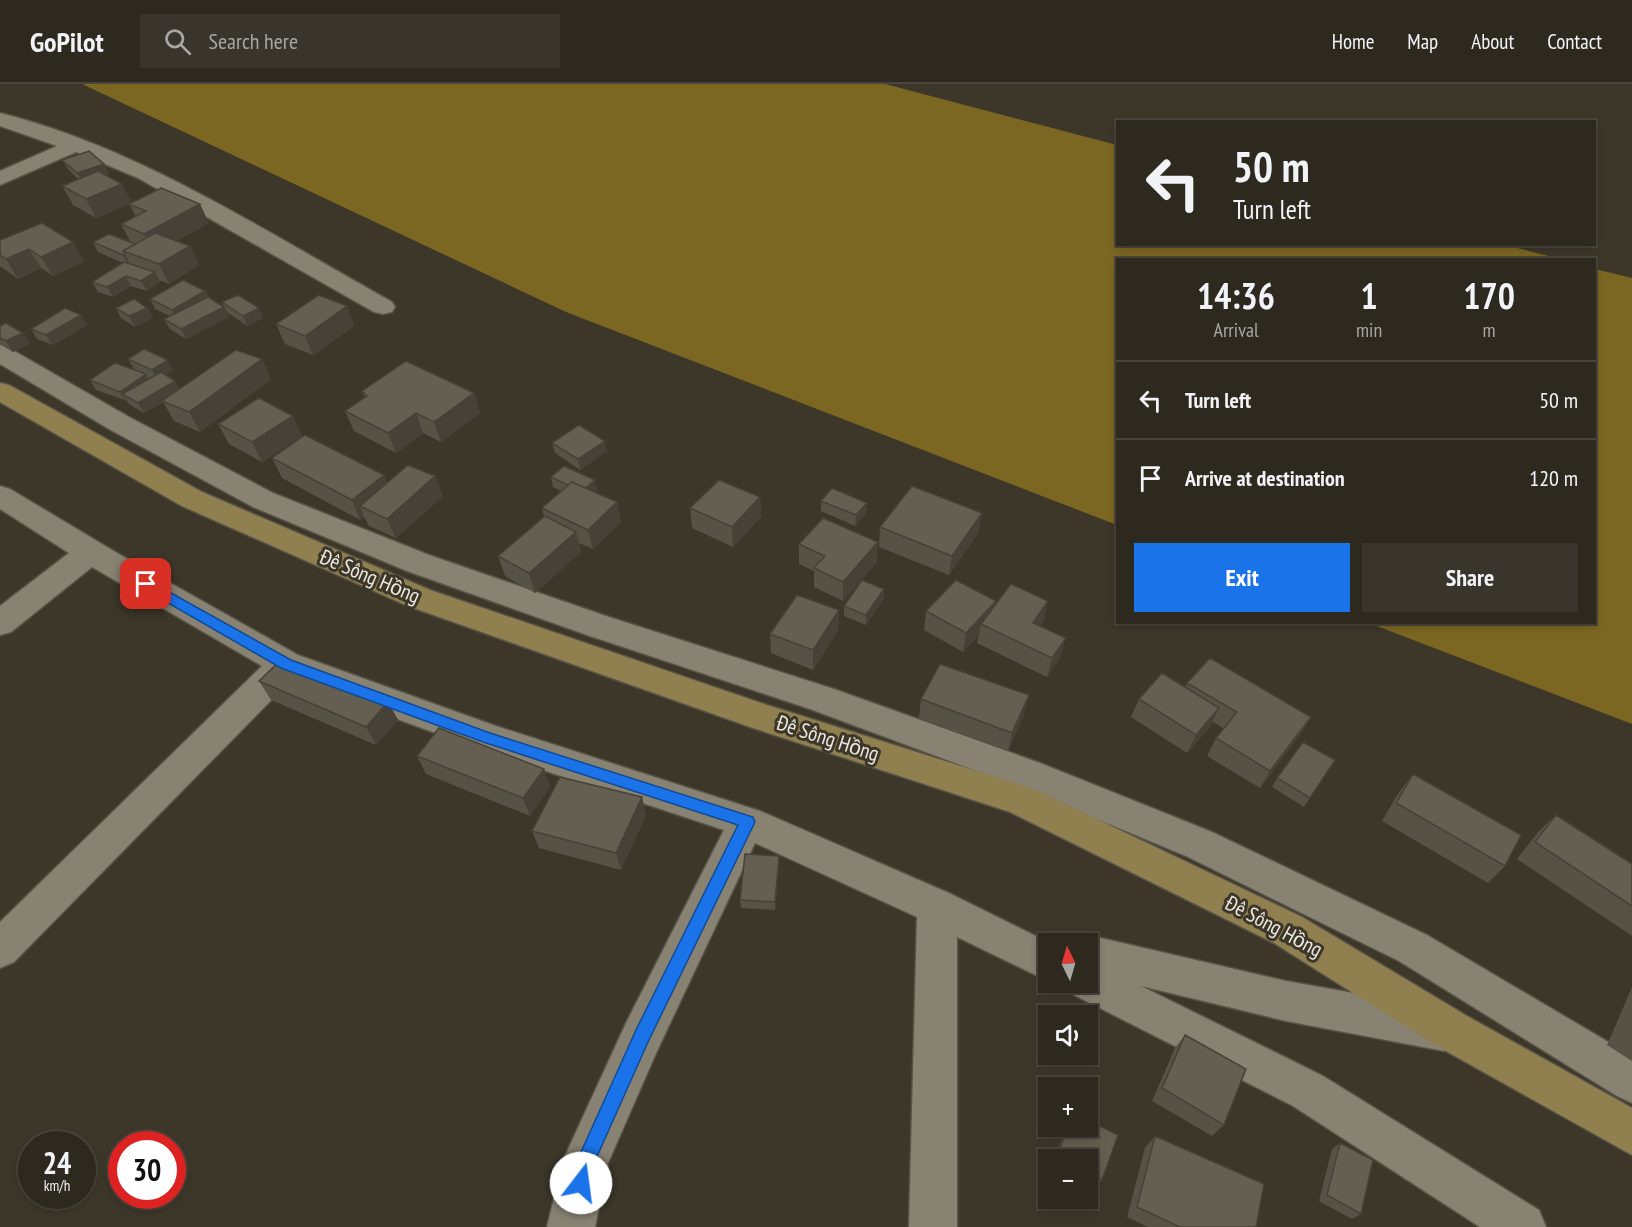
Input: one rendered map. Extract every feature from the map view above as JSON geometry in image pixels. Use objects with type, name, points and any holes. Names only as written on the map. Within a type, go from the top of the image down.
[{"type":"main road","name":"Đê Sông Hồng","points":[[0,391],[192,499],[419,598],[765,718],[1021,800],[1288,930],[1452,1032],[1632,1133]]},
{"type":"street","points":[[0,119],[100,154],[145,174],[383,307]]},
{"type":"street","points":[[0,179],[73,146]]},
{"type":"street","points":[[0,352],[119,423],[263,500],[429,567],[598,627],[822,699],[1027,774],[1199,844],[1413,948],[1632,1081]]},
{"type":"street","points":[[0,496],[90,552],[286,664],[488,738],[747,822],[1038,953]]},
{"type":"street","points":[[0,623],[90,552]]},
{"type":"street","points":[[0,949],[286,664]]},
{"type":"street","points":[[571,1227],[586,1161],[642,1036],[747,822]]},
{"type":"street","points":[[933,1227],[937,907]]},
{"type":"street","points":[[1098,956],[1286,1001],[1452,1032]]},
{"type":"street","points":[[1098,986],[1308,1091],[1522,1227]]},
{"type":"shaded area","points":[[82,84],[885,84],[1116,145],[1116,246],[1510,246],[1556,258],[1116,258],[1116,525],[566,312]]},
{"type":"shaded area","points":[[1596,269],[1632,278],[1632,724],[1372,624],[1596,624]]},
{"type":"building","points":[[89,151],[104,164],[77,173],[62,160]]},
{"type":"building","points":[[98,171],[122,184],[86,199],[62,186]]},
{"type":"building","points":[[161,188],[200,204],[144,234],[121,224],[146,211],[129,204]]},
{"type":"building","points":[[42,223],[73,242],[41,257],[29,249],[6,259],[0,255],[0,240]]},
{"type":"building","points":[[155,233],[190,246],[159,264],[123,251]]},
{"type":"building","points":[[109,234],[135,244],[123,251],[125,254],[123,255],[93,242]]},
{"type":"building","points":[[124,262],[155,272],[141,281],[126,276],[107,287],[92,282]]},
{"type":"building","points":[[183,280],[205,291],[172,310],[150,299]]},
{"type":"building","points":[[238,295],[259,308],[243,316],[222,302]]},
{"type":"building","points":[[319,295],[347,306],[305,336],[276,324]]},
{"type":"building","points":[[208,297],[224,307],[181,329],[164,319]]},
{"type":"building","points":[[134,299],[147,308],[129,316],[116,308]]},
{"type":"building","points":[[65,308],[81,315],[46,335],[31,329]]},
{"type":"building","points":[[6,323],[23,333],[6,341],[0,338],[0,326]]},
{"type":"building","points":[[144,349],[168,360],[152,370],[128,359]]},
{"type":"building","points":[[236,350],[262,359],[189,412],[162,401]]},
{"type":"building","points":[[406,361],[474,393],[434,422],[416,413],[388,433],[345,411],[367,396],[362,391]]},
{"type":"building","points":[[115,363],[146,374],[120,392],[90,380]]},
{"type":"building","points":[[161,372],[175,381],[138,403],[122,394]]},
{"type":"building","points":[[259,398],[293,416],[252,442],[218,424]]},
{"type":"building","points":[[579,425],[605,441],[578,459],[552,443]]},
{"type":"building","points":[[305,435],[384,475],[352,500],[272,458]]},
{"type":"building","points":[[408,465],[435,476],[387,519],[360,506]]},
{"type":"building","points":[[564,466],[595,480],[586,488],[572,482],[568,485],[551,477]]},
{"type":"building","points":[[719,480],[760,497],[732,527],[690,508]]},
{"type":"building","points":[[572,482],[617,502],[588,530],[542,508]]},
{"type":"building","points":[[912,486],[982,513],[952,556],[880,527]]},
{"type":"building","points":[[832,488],[867,503],[856,515],[821,501]]},
{"type":"building","points":[[545,516],[576,532],[529,573],[498,556]]},
{"type":"building","points":[[823,518],[878,542],[843,582],[814,568],[825,556],[799,544]]},
{"type":"building","points":[[862,580],[884,589],[866,615],[844,606]]},
{"type":"building","points":[[956,580],[996,601],[966,633],[926,611]]},
{"type":"building","points":[[1011,584],[1048,601],[1033,623],[1066,638],[1052,658],[981,624]]},
{"type":"building","points":[[797,595],[839,610],[813,650],[770,634]]},
{"type":"building","points":[[283,658],[388,702],[366,727],[259,681]]},
{"type":"building","points":[[1210,658],[1311,717],[1270,771],[1216,738],[1237,712],[1187,683]]},
{"type":"building","points":[[940,664],[1029,695],[1012,733],[921,699]]},
{"type":"building","points":[[1162,673],[1219,708],[1196,735],[1139,699]]},
{"type":"building","points":[[439,728],[544,769],[523,798],[417,756]]},
{"type":"building","points":[[1303,742],[1335,760],[1310,798],[1277,778]]},
{"type":"building","points":[[1413,774],[1521,835],[1505,866],[1396,803]]},
{"type":"building","points":[[560,777],[642,797],[616,853],[532,831]]},
{"type":"building","points":[[1556,815],[1632,864],[1632,906],[1535,842]]},
{"type":"building","points":[[745,854],[779,856],[775,902],[740,900]]},
{"type":"building","points":[[1185,1035],[1246,1069],[1224,1125],[1162,1088]]},
{"type":"building","points":[[1098,1125],[1118,1135],[1102,1180],[1098,1178],[1098,1149],[1060,1149],[1064,1137],[1098,1137]]},
{"type":"building","points":[[1155,1136],[1264,1184],[1256,1227],[1180,1227],[1137,1207]]},
{"type":"building","points":[[1340,1143],[1373,1160],[1361,1214],[1327,1195]]},
{"type":"route","points":[[146,584],[286,664],[488,738],[747,822],[642,1036],[586,1161],[581,1183]]}]
